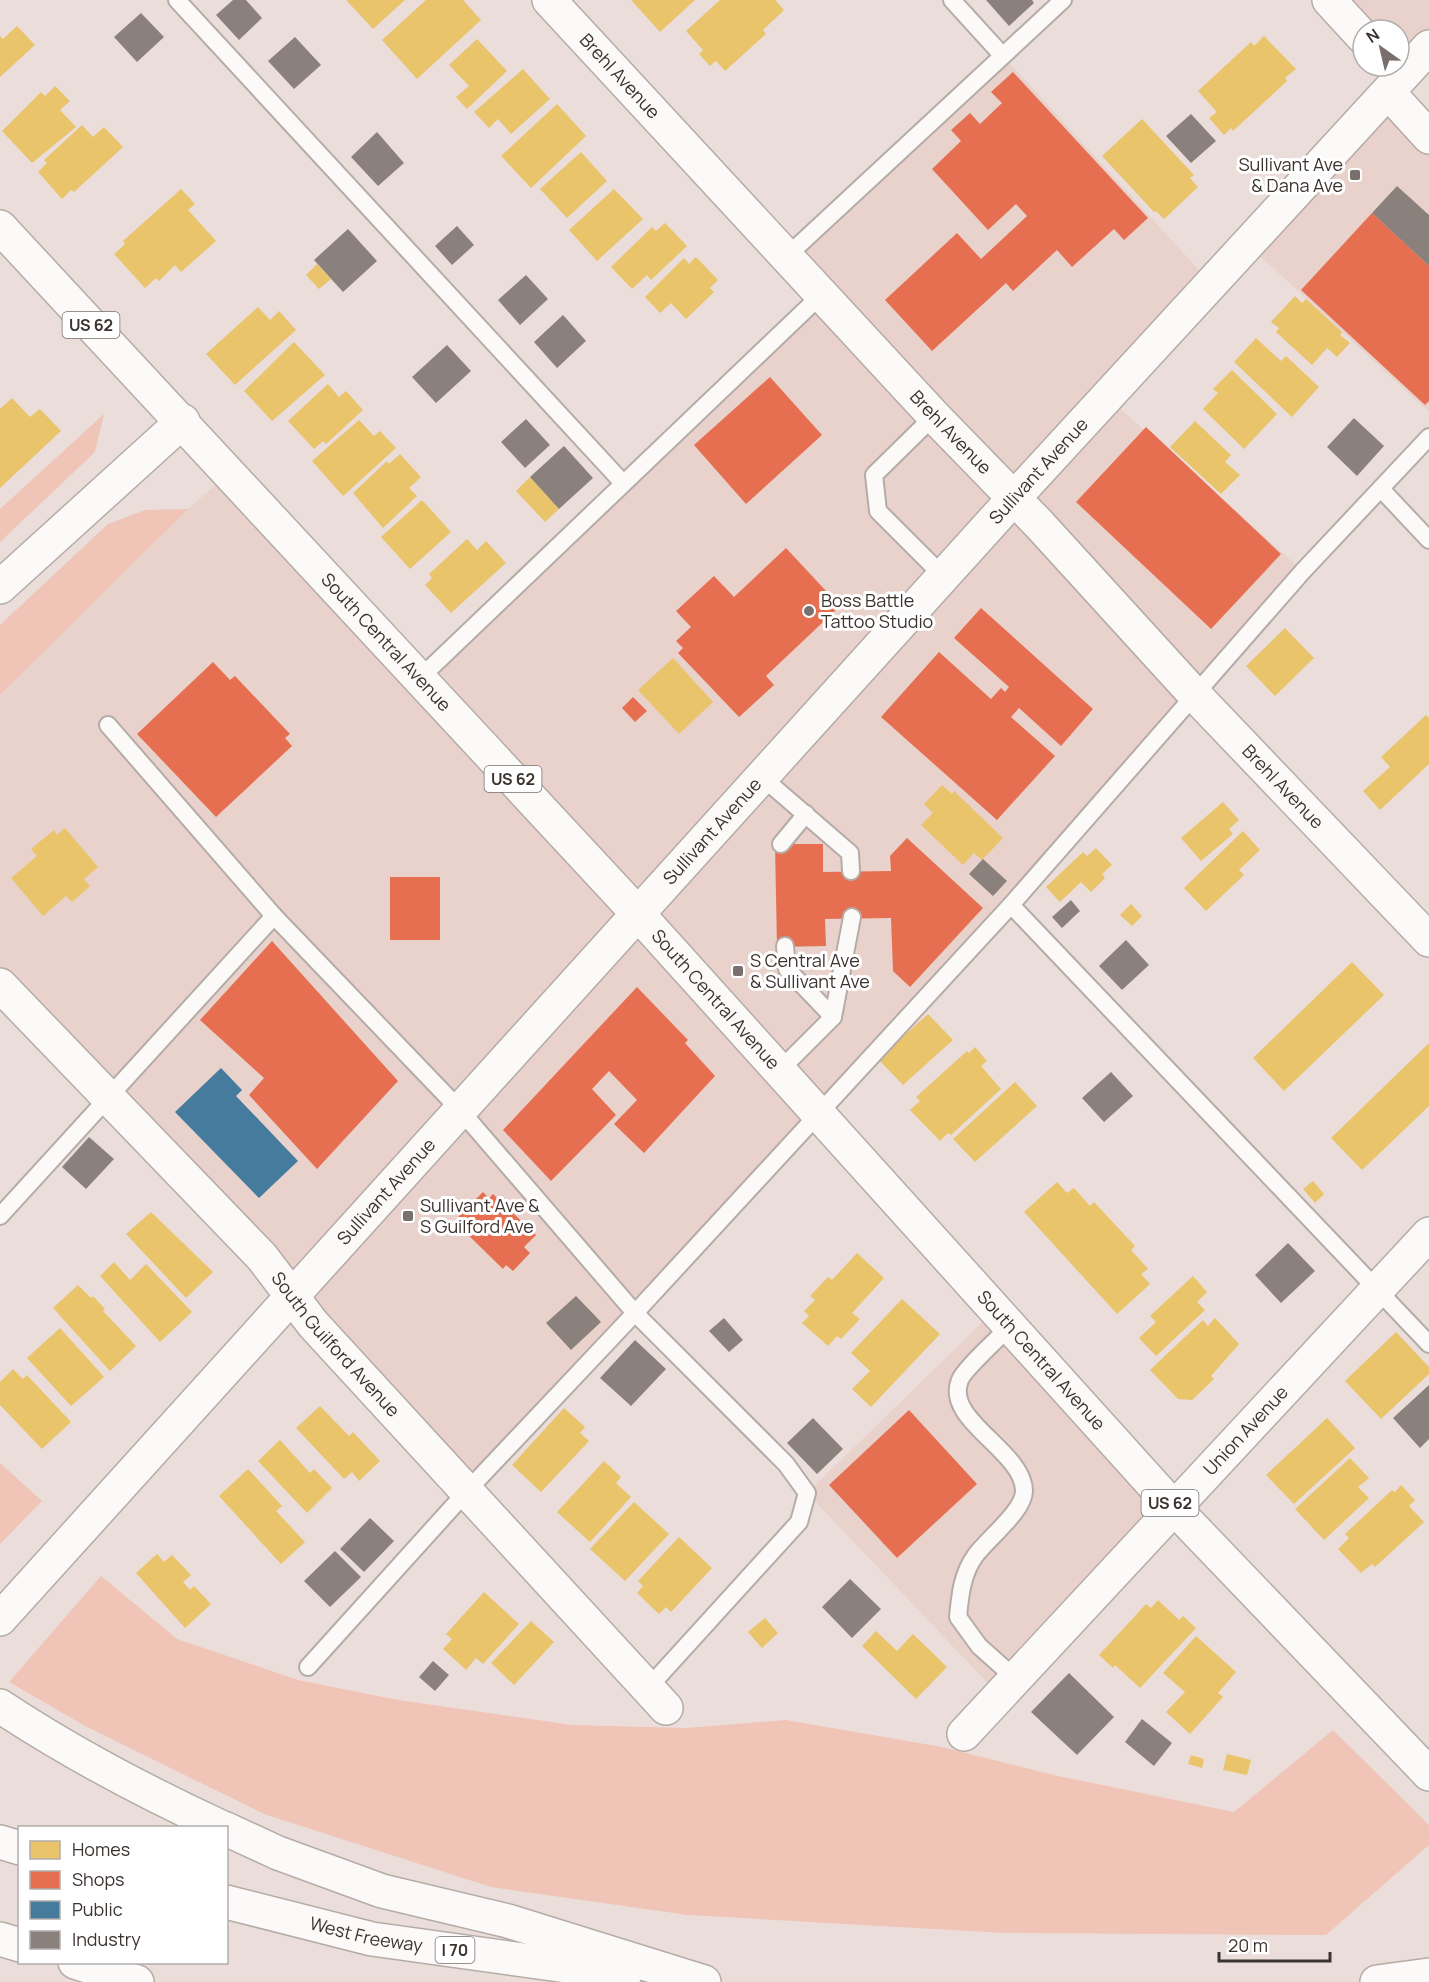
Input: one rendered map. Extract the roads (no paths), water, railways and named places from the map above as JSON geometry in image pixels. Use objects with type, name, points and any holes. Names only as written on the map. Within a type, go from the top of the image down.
[{"type":"main road","name":"Brehl Avenue","points":[[549,0],[1194,694],[1429,940]]},
{"type":"main road","points":[[1329,0],[1351,24]]},
{"type":"main road","name":"Sullivant Avenue","points":[[1411,62],[1429,47]]},
{"type":"main road","points":[[1393,78],[1429,137]]},
{"type":"main road","name":"Sullivant Avenue","points":[[0,1618],[639,915],[1393,78]]},
{"type":"main road","name":"South Central Avenue","points":[[0,227],[183,421],[639,915],[1175,1509],[1429,1774]]},
{"type":"main road","points":[[0,587],[183,421]]},
{"type":"main road","name":"South Guilford Avenue","points":[[0,985],[262,1257],[313,1324],[657,1698]]},
{"type":"main road","name":"Union Avenue","points":[[964,1734],[1429,1234]]},
{"type":"main road","points":[[0,1706],[55,1743],[161,1799],[221,1826]]},
{"type":"main road","points":[[228,1829],[278,1853],[382,1891],[508,1921],[704,1982]]},
{"type":"main road","name":"West Freeway","points":[[228,1903],[372,1939],[686,1982]]},
{"type":"main road","points":[[0,1939],[18,1944]]},
{"type":"main road","points":[[81,1964],[137,1982]]},
{"type":"main road","points":[[1377,1982],[1429,1975]]},
{"type":"lane","points":[[177,0],[623,483]]},
{"type":"lane","points":[[952,0],[1002,55]]},
{"type":"lane","points":[[787,256],[1063,0]]},
{"type":"lane","points":[[420,678],[822,294]]},
{"type":"lane","points":[[934,416],[874,475],[878,511],[943,576]]},
{"type":"lane","points":[[308,1667],[467,1491],[635,1313],[1011,905],[1303,571],[1382,490],[1429,437]]},
{"type":"lane","points":[[1382,490],[1429,540]]},
{"type":"lane","points":[[108,725],[274,916],[461,1111],[635,1313],[786,1464],[807,1493],[799,1522],[657,1698]]},
{"type":"lane","points":[[762,777],[850,853],[851,871]]},
{"type":"lane","points":[[781,844],[806,814]]},
{"type":"lane","points":[[1011,905],[1379,1288],[1429,1344]]},
{"type":"lane","points":[[0,1216],[274,916]]},
{"type":"lane","points":[[779,1071],[833,1017],[852,917]]},
{"type":"lane","points":[[784,946],[787,969],[833,1017]]},
{"type":"lane","points":[[1010,1326],[960,1380],[958,1400],[966,1413],[1013,1465],[1023,1480],[1024,1493],[1019,1506],[974,1557],[962,1586],[958,1617],[979,1646],[1017,1679]]},
{"type":"place","name":"Sullivant Ave & Dana Ave","points":[[1355,175]]},
{"type":"place","name":"Boss Battle Tattoo Studio","points":[[809,611]]},
{"type":"place","name":"S Central Ave & Sullivant Ave","points":[[738,971]]},
{"type":"place","name":"Sullivant Ave & S Guilford Ave","points":[[408,1216]]}]
